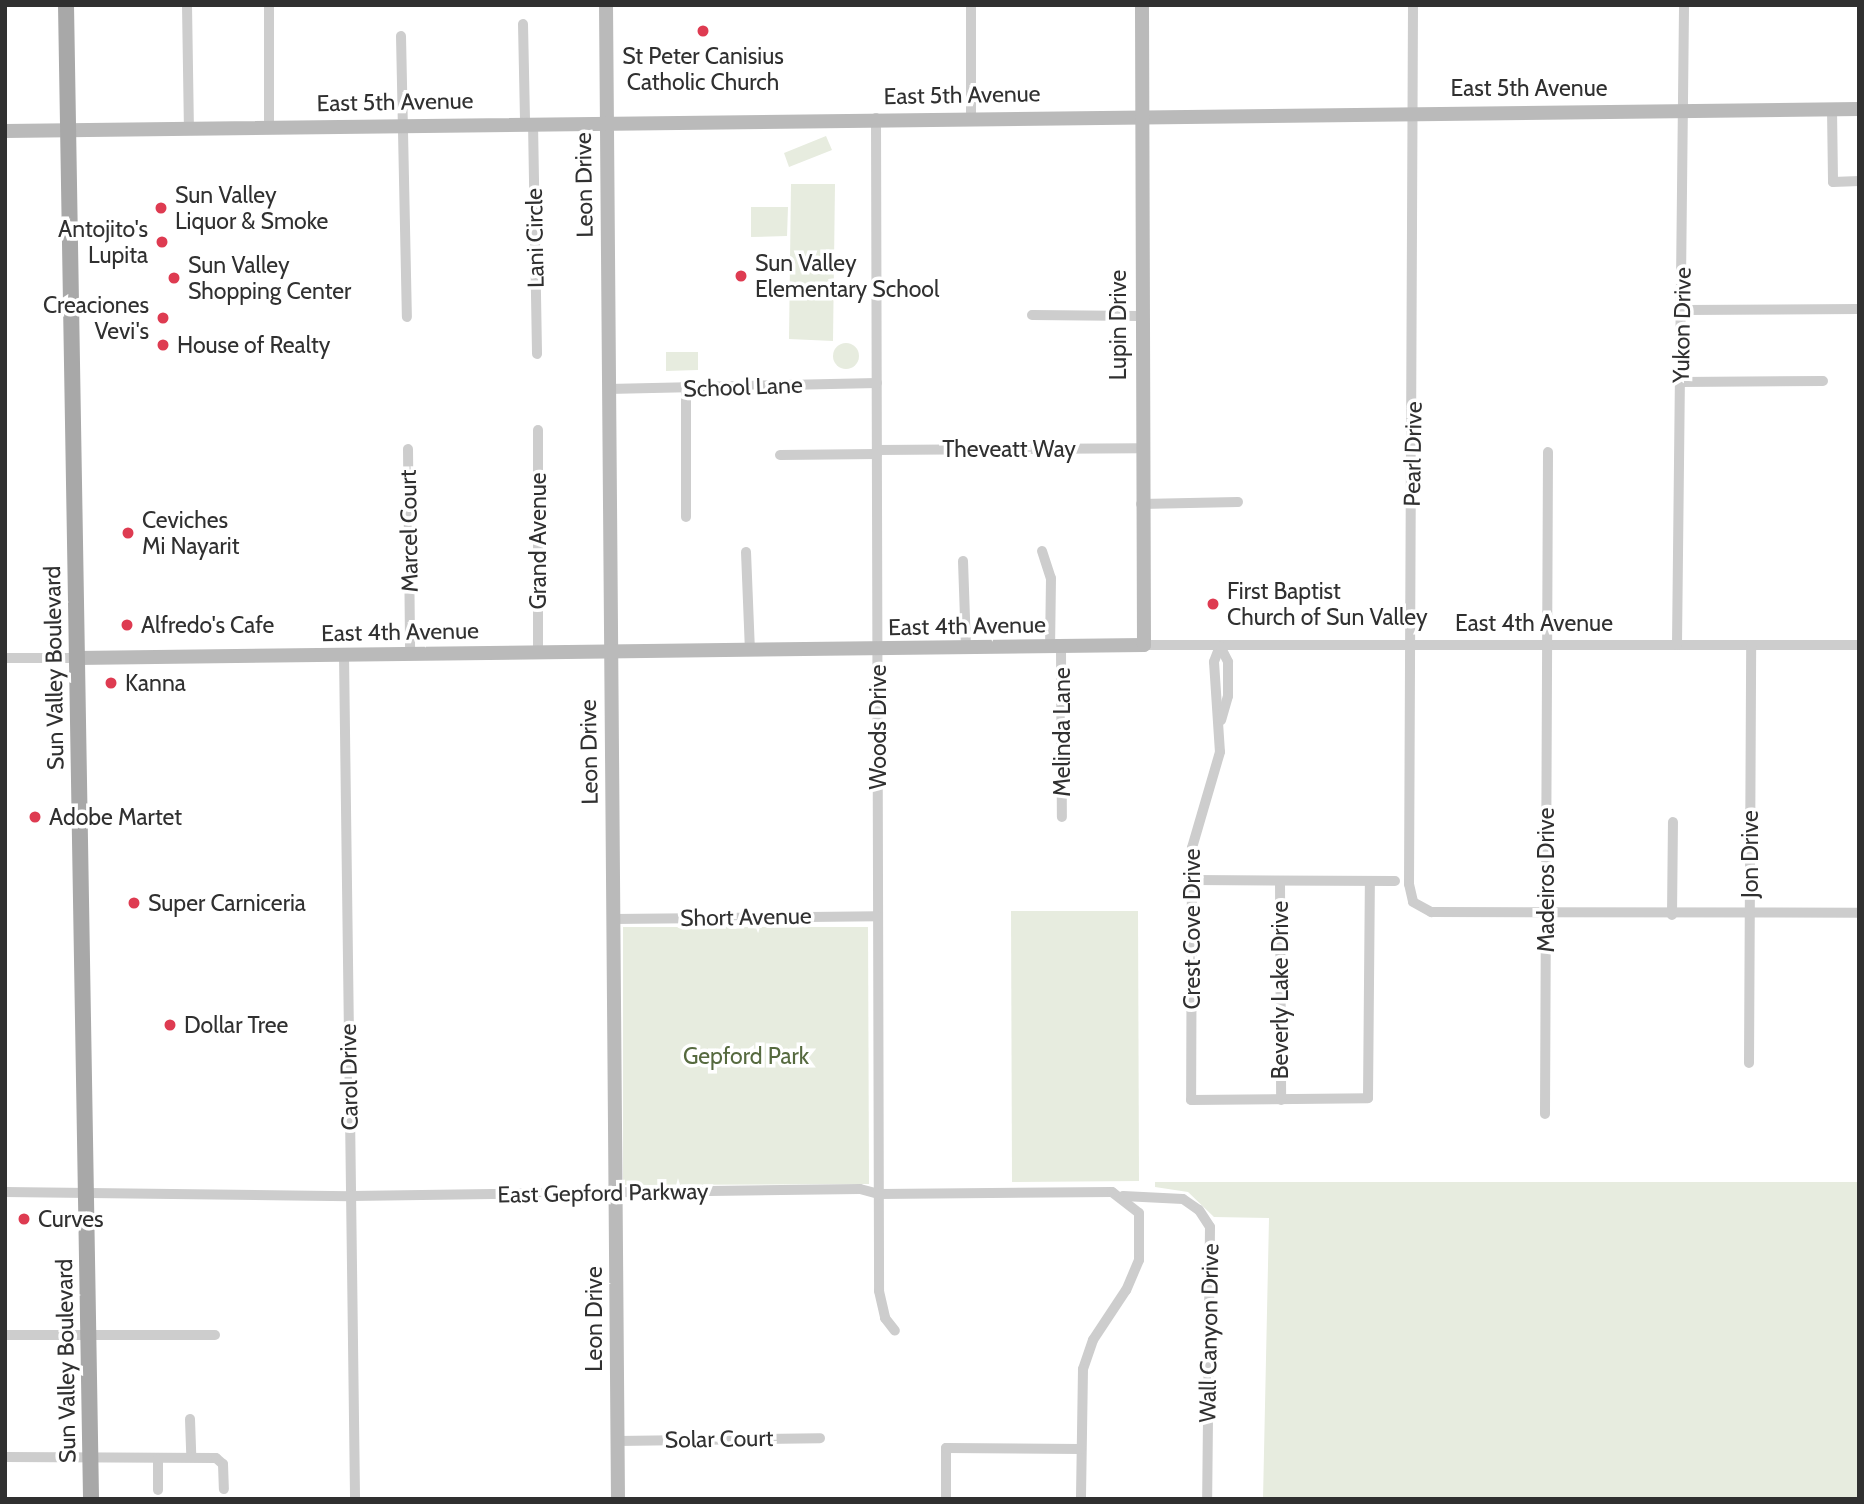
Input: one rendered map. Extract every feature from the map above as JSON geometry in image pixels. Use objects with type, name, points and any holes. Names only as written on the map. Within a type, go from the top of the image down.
[{"type":"main road","name":"Sun Valley Boulevard","points":[[66,5],[91,1499]]},
{"type":"street","points":[[187,5],[189,127]]},
{"type":"street","points":[[269,5],[269,126]]},
{"type":"street","name":"Leon Drive","points":[[606,5],[618,1499]]},
{"type":"street","points":[[971,5],[971,117]]},
{"type":"street","name":"Lupin Drive","points":[[1142,5],[1140,317],[1144,645]]},
{"type":"street","name":"Pearl Drive","points":[[1413,5],[1409,884],[1413,902],[1431,912],[1545,913]]},
{"type":"street","name":"Yukon Drive","points":[[1677,645],[1684,310],[1684,5]]},
{"type":"street","name":"Lani Circle","points":[[523,24],[537,354]]},
{"type":"street","points":[[401,36],[407,317]]},
{"type":"street","name":"East 5th Avenue","points":[[5,131],[66,128],[1412,111],[1859,108]]},
{"type":"street","points":[[1832,109],[1833,181],[1859,181]]},
{"type":"street","name":"Woods Drive","points":[[876,118],[879,1291],[885,1318],[895,1331]]},
{"type":"street","points":[[1684,310],[1859,309]]},
{"type":"street","points":[[1032,316],[1140,317]]},
{"type":"street","points":[[1681,382],[1823,381]]},
{"type":"street","name":"School Lane","points":[[608,389],[877,383]]},
{"type":"street","points":[[686,389],[686,517]]},
{"type":"street","name":"Grand Avenue","points":[[538,430],[538,653]]},
{"type":"street","name":"Theveatt Way","points":[[780,455],[1141,448]]},
{"type":"street","name":"Marcel Court","points":[[408,449],[410,654]]},
{"type":"street","name":"Madeiros Drive","points":[[1545,1114],[1548,452]]},
{"type":"street","points":[[1141,504],[1238,502]]},
{"type":"street","name":"Melinda Lane","points":[[1042,551],[1051,578],[1062,817]]},
{"type":"street","points":[[746,552],[750,651]]},
{"type":"street","points":[[963,561],[966,649]]},
{"type":"street","name":"East 4th Avenue","points":[[76,658],[1144,645],[1859,645]]},
{"type":"street","name":"Jon Drive","points":[[1749,1063],[1751,645]]},
{"type":"street","name":"Crest Cove Drive","points":[[1220,646],[1214,674],[1221,720],[1220,752],[1193,837],[1192,1100],[1281,1100]]},
{"type":"street","name":"Carol Drive","points":[[344,655],[355,1499]]},
{"type":"street","points":[[5,658],[76,658]]},
{"type":"street","points":[[1672,915],[1673,822]]},
{"type":"street","points":[[1192,880],[1395,881]]},
{"type":"street","name":"Beverly Lake Drive","points":[[1280,881],[1281,1100]]},
{"type":"street","points":[[1281,1100],[1368,1098],[1370,881]]},
{"type":"street","points":[[1545,913],[1859,913]]},
{"type":"street","name":"Short Avenue","points":[[613,919],[878,916]]},
{"type":"street","name":"East Gepford Parkway","points":[[5,1192],[351,1196],[860,1189],[879,1194],[1120,1195]]},
{"type":"street","points":[[1081,1499],[1081,1385],[1087,1354],[1139,1259],[1141,1219],[1135,1205],[1120,1195]]},
{"type":"street","name":"Wall Canyon Drive","points":[[1120,1195],[1183,1199],[1199,1210],[1210,1227],[1207,1499]]},
{"type":"street","points":[[5,1335],[215,1335]]},
{"type":"street","points":[[190,1419],[191,1457]]},
{"type":"street","name":"Solar Court","points":[[617,1441],[820,1438]]},
{"type":"street","points":[[946,1499],[946,1448],[1081,1449]]},
{"type":"street","points":[[5,1457],[191,1457],[220,1460],[224,1489]]},
{"type":"street","points":[[158,1459],[159,1490]]},
{"type":"green space","points":[[826,136],[832,150],[789,167],[784,153]]},
{"type":"green space","points":[[791,184],[835,184],[833,341],[789,339]]},
{"type":"green space","points":[[751,207],[788,207],[787,236],[751,237]]},
{"type":"green space","points":[[846,343],[855,347],[859,356],[855,365],[846,369],[837,365],[833,356],[837,347]]},
{"type":"green space","points":[[666,352],[698,352],[698,370],[666,371]]},
{"type":"green space","points":[[1011,911],[1138,911],[1139,1181],[1012,1182]]},
{"type":"green space","name":"Gepford Park","points":[[623,927],[868,927],[869,1184],[623,1185]]},
{"type":"green space","points":[[1155,1182],[1859,1182],[1859,1499],[1263,1499],[1269,1218],[1214,1217],[1188,1192],[1155,1187]]},
{"type":"place","name":"St Peter Canisius Catholic Church","points":[[703,31]]},
{"type":"place","name":"Sun Valley Liquor & Smoke","points":[[161,208]]},
{"type":"place","name":"Antojito's Lupita","points":[[162,242]]},
{"type":"place","name":"Sun Valley Elementary School","points":[[741,276]]},
{"type":"place","name":"Sun Valley Shopping Center","points":[[174,278]]},
{"type":"place","name":"Creaciones Vevi's","points":[[163,318]]},
{"type":"place","name":"House of Realty","points":[[163,345]]},
{"type":"place","name":"Ceviches Mi Nayarit","points":[[128,533]]},
{"type":"place","name":"First Baptist Church of Sun Valley","points":[[1213,604]]},
{"type":"place","name":"Alfredo's Cafe","points":[[127,625]]},
{"type":"place","name":"Kanna","points":[[111,683]]},
{"type":"place","name":"Adobe Martet","points":[[35,817]]},
{"type":"place","name":"Super Carniceria","points":[[134,903]]},
{"type":"place","name":"Dollar Tree","points":[[170,1025]]},
{"type":"place","name":"Curves","points":[[24,1219]]}]
